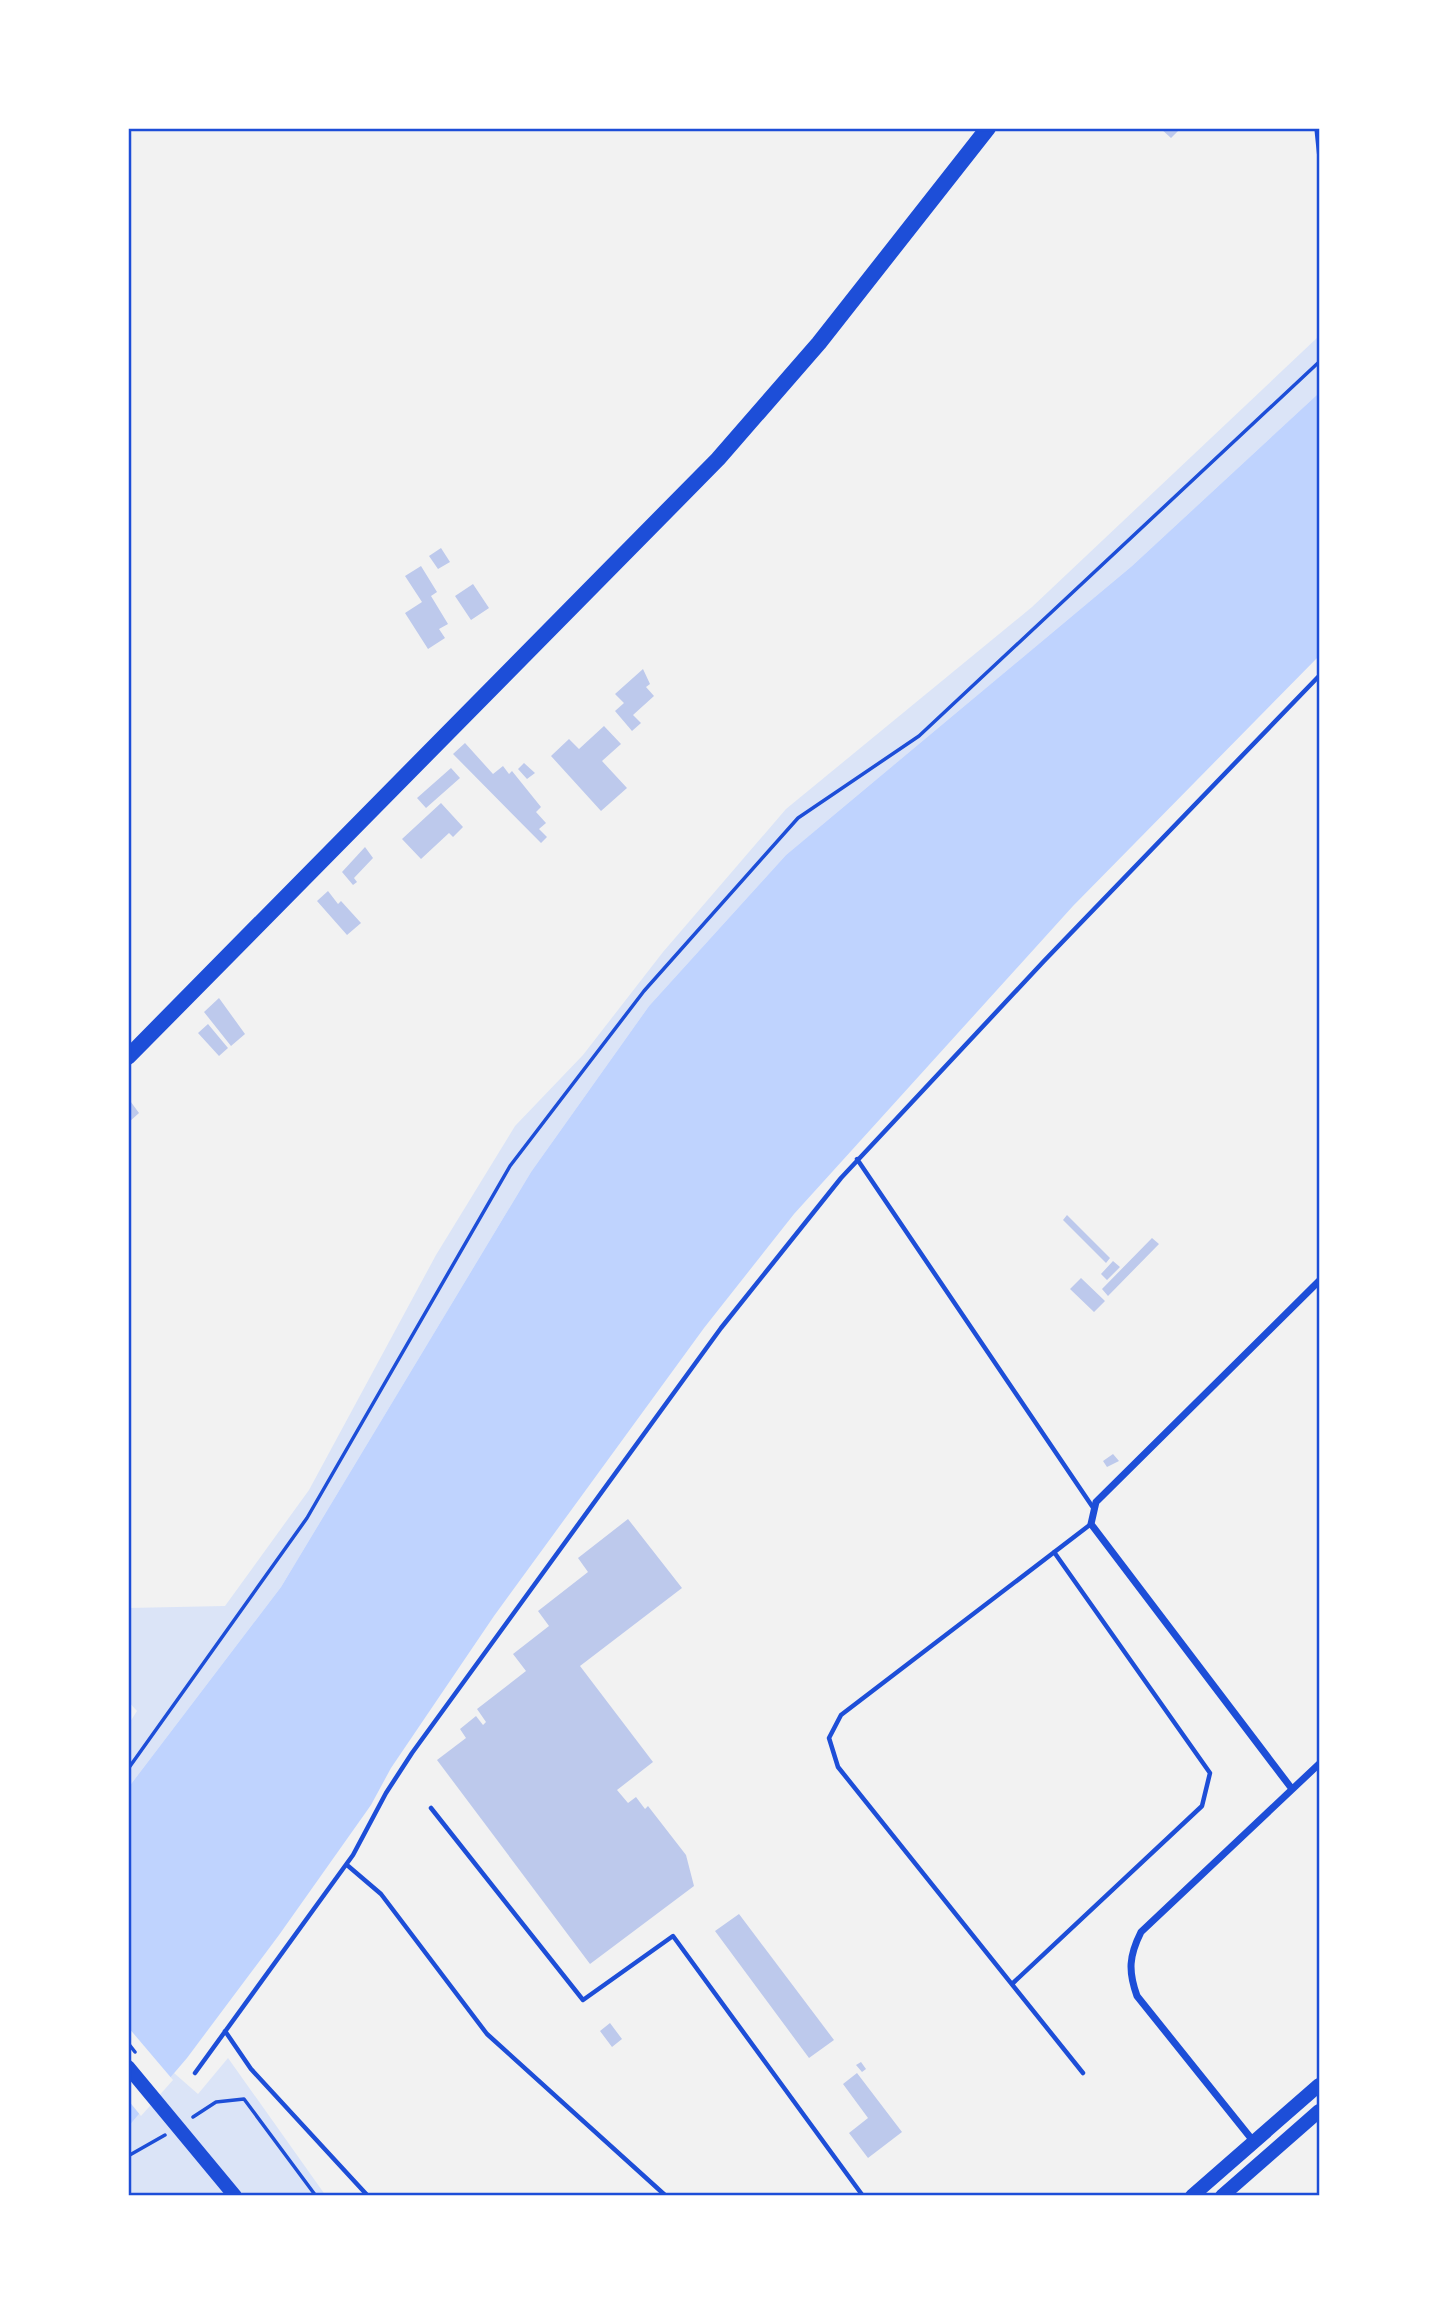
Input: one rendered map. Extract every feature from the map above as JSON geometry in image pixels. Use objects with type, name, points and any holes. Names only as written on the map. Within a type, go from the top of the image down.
[{"type":"main road","points":[[128,1057],[725,451],[844,311],[988,128]]},
{"type":"main road","points":[[128,2067],[235,2196]]},
{"type":"main road","points":[[1192,2196],[1319,2085]]},
{"type":"main road","points":[[1222,2196],[1319,2111]]},
{"type":"street","points":[[1292,1790],[1091,1524],[1096,1502],[1319,1280]]},
{"type":"street","points":[[1254,2142],[1137,1996],[1130,1967],[1130,1953],[1140,1932],[1319,1764]]},
{"type":"lane","points":[[195,2073],[346,1864],[412,1753],[679,1385],[857,1160],[1214,782],[1319,676]]},
{"type":"lane","points":[[857,1160],[1094,1509]]},
{"type":"lane","points":[[1083,2073],[838,1767],[829,1738],[841,1715],[1091,1524]]},
{"type":"lane","points":[[1012,1984],[1202,1807],[1210,1773],[1054,1552]]},
{"type":"lane","points":[[431,1808],[583,2000],[673,1936],[863,2196]]},
{"type":"lane","points":[[346,1864],[381,1894],[487,2034],[666,2196]]},
{"type":"lane","points":[[225,2031],[251,2068],[368,2196]]},
{"type":"path","points":[[1316,128],[1319,157]]},
{"type":"path","points":[[128,1769],[307,1518],[510,1166],[644,991],[799,818],[919,736],[1319,362]]},
{"type":"path","points":[[244,2099],[316,2196]]},
{"type":"shaded area","points":[[1319,336],[1319,393],[1132,566],[786,855],[649,1006],[531,1172],[281,1587],[128,1788],[128,1725],[137,1711],[128,1701],[128,1608],[225,1606],[309,1490],[436,1255],[515,1126],[583,1055],[663,952],[786,809],[1032,607]]},
{"type":"shaded area","points":[[228,2058],[326,2196],[128,2196],[128,2127],[174,2073],[198,2094]]},
{"type":"water","points":[[1319,393],[1319,656],[1073,906],[794,1214],[704,1328],[494,1616],[391,1768],[371,1805],[279,1935],[187,2058],[128,2127],[128,1788],[281,1587],[531,1172],[649,1006],[786,855],[1132,566]]},
{"type":"pier","points":[[128,2027],[173,2080],[141,2116],[128,2100]]},
{"type":"building","points":[[1160,128],[1181,128],[1171,138]]},
{"type":"building","points":[[441,548],[450,562],[438,569],[429,556]]},
{"type":"building","points":[[421,566],[437,592],[431,596],[448,624],[439,629],[445,638],[428,649],[405,613],[422,602],[405,576]]},
{"type":"building","points":[[473,584],[489,608],[471,620],[455,596]]},
{"type":"building","points":[[643,669],[650,684],[646,687],[654,696],[633,715],[641,723],[632,731],[615,711],[624,703],[615,694]]},
{"type":"building","points":[[604,726],[621,744],[602,761],[627,788],[601,811],[551,756],[569,739],[579,749]]},
{"type":"building","points":[[465,743],[493,774],[503,766],[509,774],[512,771],[541,807],[536,812],[546,823],[539,829],[547,837],[541,843],[453,754]]},
{"type":"building","points":[[524,763],[535,773],[527,779],[518,769]]},
{"type":"building","points":[[451,768],[460,778],[426,808],[417,798]]},
{"type":"building","points":[[441,803],[463,827],[453,837],[449,833],[421,859],[402,839]]},
{"type":"building","points":[[365,847],[373,858],[354,878],[357,882],[353,885],[342,872]]},
{"type":"building","points":[[328,891],[338,904],[341,901],[361,923],[347,935],[317,901]]},
{"type":"building","points":[[219,998],[245,1034],[231,1046],[204,1012]]},
{"type":"building","points":[[208,1024],[228,1048],[219,1056],[198,1033]]},
{"type":"building","points":[[128,1098],[139,1113],[128,1123]]},
{"type":"building","points":[[1067,1215],[1110,1258],[1106,1263],[1063,1220]]},
{"type":"building","points":[[1152,1238],[1159,1244],[1108,1296],[1102,1289]]},
{"type":"building","points":[[1113,1261],[1120,1267],[1107,1280],[1101,1274]]},
{"type":"building","points":[[1081,1278],[1105,1301],[1094,1312],[1070,1289]]},
{"type":"building","points":[[1113,1454],[1119,1461],[1107,1467],[1103,1461]]},
{"type":"building","points":[[628,1519],[682,1588],[580,1666],[653,1762],[617,1790],[628,1803],[636,1797],[645,1809],[648,1806],[686,1855],[694,1886],[590,1964],[437,1760],[466,1738],[460,1729],[476,1716],[483,1725],[486,1722],[477,1709],[526,1671],[513,1654],[549,1626],[538,1611],[588,1572],[578,1558]]},
{"type":"building","points":[[739,1914],[834,2040],[809,2058],[715,1931]]},
{"type":"building","points":[[610,2023],[622,2039],[612,2047],[600,2031]]},
{"type":"building","points":[[861,2062],[866,2069],[862,2072],[856,2065]]},
{"type":"building","points":[[857,2073],[902,2132],[868,2158],[849,2133],[868,2118],[843,2084]]}]
